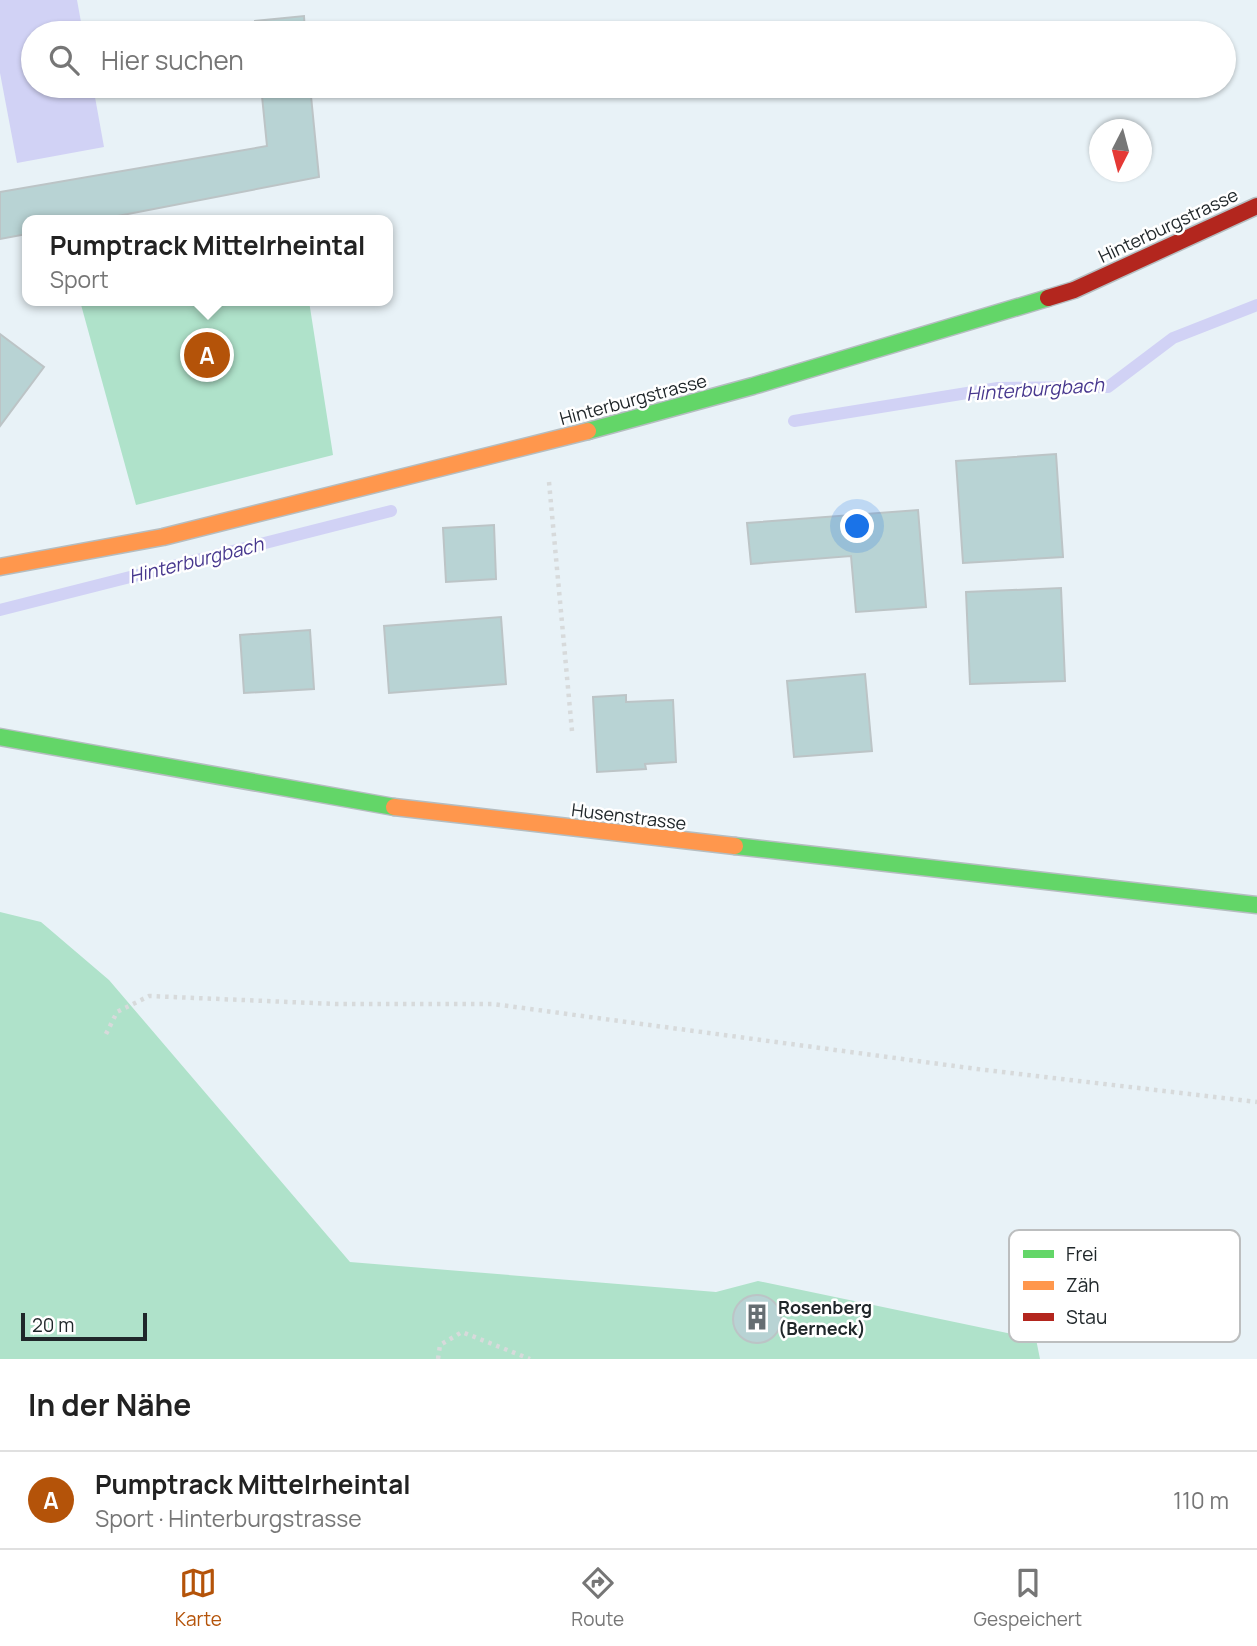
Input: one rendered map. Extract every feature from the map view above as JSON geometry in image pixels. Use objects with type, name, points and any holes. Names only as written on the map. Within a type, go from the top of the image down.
[{"type":"street","name":"Hinterburgstrasse","points":[[0,567],[163,537],[545,443],[767,382],[1074,290],[1257,206]]},
{"type":"street","name":"Husenstrasse","points":[[0,737],[383,806],[1257,905]]},
{"type":"path","points":[[545,443],[572,731]]},
{"type":"path","points":[[106,1034],[117,1012],[149,996],[336,1004],[493,1004],[949,1065],[1257,1102]]},
{"type":"path","points":[[438,1359],[440,1345],[462,1332],[530,1359]]},
{"type":"green space","points":[[81,306],[310,306],[333,455],[136,505]]},
{"type":"green space","points":[[0,912],[41,922],[109,980],[350,1262],[716,1292],[758,1281],[1009,1333],[1009,1342],[1037,1342],[1040,1359],[0,1359]]},
{"type":"water","points":[[0,0],[77,0],[81,21],[21,21],[21,98],[95,98],[104,147],[17,163],[0,73]]},
{"type":"building","points":[[304,16],[304,21],[255,21]]},
{"type":"building","points":[[262,98],[311,98],[319,177],[123,215],[22,215],[22,235],[0,239],[0,192],[267,146]]},
{"type":"building","points":[[0,334],[44,367],[0,426]]},
{"type":"building","points":[[1056,454],[1063,557],[963,563],[956,461]]},
{"type":"building","points":[[918,510],[926,607],[856,612],[851,556],[751,564],[747,523]]},
{"type":"building","points":[[494,525],[496,579],[446,582],[443,528]]},
{"type":"building","points":[[1061,588],[1065,681],[970,684],[966,592]]},
{"type":"building","points":[[501,617],[506,684],[389,693],[384,626]]},
{"type":"building","points":[[310,630],[314,689],[244,693],[240,635]]},
{"type":"building","points":[[865,674],[872,751],[794,757],[787,681]]},
{"type":"building","points":[[626,695],[626,702],[673,700],[676,762],[645,764],[646,769],[597,772],[593,697]]},
{"type":"building","name":"Rosenberg (Berneck)","points":[[757,1295],[774,1302],[781,1319],[774,1336],[757,1343],[740,1336],[733,1319],[740,1302]]},
{"type":"waterway","name":"Hinterburgbach","points":[[794,421],[998,388],[1108,387],[1173,338],[1257,305]]},
{"type":"waterway","name":"Hinterburgbach","points":[[0,610],[391,511]]},
{"type":"traffic: fast","points":[[588,431],[753,386],[1048,298]]},
{"type":"traffic: fast","points":[[0,737],[394,807]]},
{"type":"traffic: fast","points":[[735,846],[1257,905]]},
{"type":"traffic: slow","points":[[0,567],[163,537],[588,431]]},
{"type":"traffic: slow","points":[[394,807],[735,846]]},
{"type":"traffic: jam","points":[[1048,298],[1074,290],[1257,206]]},
{"type":"place","name":"Pumptrack Mittelrheintal","points":[[207,355]]},
{"type":"place","name":"Rosenberg (Berneck)","points":[[757,1317]]}]
